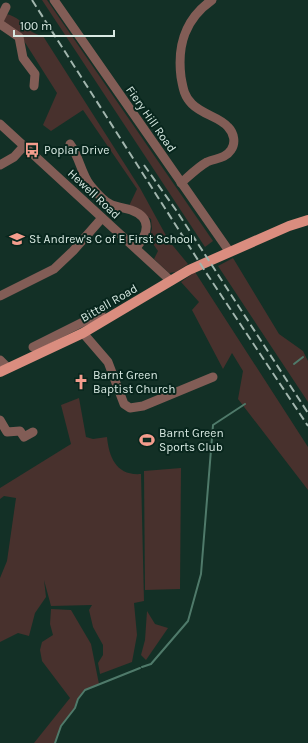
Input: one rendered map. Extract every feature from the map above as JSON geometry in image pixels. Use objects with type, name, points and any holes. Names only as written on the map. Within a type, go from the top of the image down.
[{"type":"main road","name":"Bittell Road","points":[[4,370],[52,342],[83,333],[105,314],[171,281],[189,270],[229,251],[308,220]]},
{"type":"street","name":"Fiery Hill Road","points":[[54,0],[229,251]]},
{"type":"street","points":[[181,183],[208,162],[221,158],[232,149],[234,140],[228,126],[205,114],[192,104],[184,92],[180,60],[183,34],[193,16],[212,0]]},
{"type":"street","points":[[0,19],[6,7]]},
{"type":"street","points":[[0,24],[19,37],[23,58],[35,74],[34,86]]},
{"type":"street","name":"Hewell Road","points":[[0,124],[171,281]]},
{"type":"street","points":[[0,165],[14,157],[24,146]]},
{"type":"street","points":[[76,147],[88,182],[93,189],[108,203],[134,212],[144,220],[146,226],[145,236],[136,248]]},
{"type":"street","points":[[0,296],[54,270],[102,218]]},
{"type":"street","points":[[33,347],[52,342],[105,314]]},
{"type":"street","points":[[83,333],[108,362],[124,404],[130,408],[143,406],[213,377]]},
{"type":"street","points":[[0,360],[4,370]]},
{"type":"street","points":[[0,420],[7,432],[20,431],[24,437],[33,432]]},
{"type":"shaded area","points":[[42,0],[47,0],[213,241],[205,247]]},
{"type":"shaded area","points":[[6,14],[17,19],[36,34],[43,36],[140,188],[169,241],[188,264],[176,272],[169,273],[154,259],[158,251],[149,238],[152,229],[151,219],[129,206],[137,189],[83,110],[51,131],[43,125],[57,93],[19,33],[1,22]]},
{"type":"shaded area","points":[[233,258],[279,334],[303,351],[308,361],[308,402],[218,266]]},
{"type":"shaded area","points":[[195,272],[308,447],[308,490],[238,399],[243,371],[232,353],[223,369],[192,310],[199,302],[181,282]]},
{"type":"shaded area","points":[[79,398],[86,437],[93,439],[107,437],[112,458],[120,469],[133,474],[141,474],[144,601],[134,603],[137,635],[132,662],[100,674],[98,663],[103,655],[103,645],[93,627],[89,610],[92,605],[51,606],[44,580],[46,597],[35,613],[29,636],[18,633],[0,642],[0,578],[7,561],[16,498],[4,496],[0,499],[0,488],[71,444],[61,405]]},
{"type":"shaded area","points":[[181,468],[180,589],[145,590],[144,471]]},
{"type":"shaded area","points":[[51,609],[71,610],[91,644],[99,684],[85,690],[78,699],[75,708],[61,726],[55,743],[34,743],[70,698],[42,661],[40,650],[42,642],[53,635],[50,624]]},
{"type":"shaded area","points":[[147,611],[155,624],[168,628],[146,660],[141,655],[145,640]]},
{"type":"waterway","points":[[294,364],[303,357]]},
{"type":"waterway","points":[[142,667],[151,664],[188,621],[201,574],[213,425],[245,404]]},
{"type":"waterway","points":[[55,743],[61,726],[75,708],[78,699],[85,690],[140,668]]},
{"type":"railway","points":[[32,0],[205,271],[308,426]]},
{"type":"railway","points":[[144,165],[176,210],[308,413]]},
{"type":"place","name":"Poplar Drive","points":[[32,150]]},
{"type":"place","name":"St Andrew's C of E First School","points":[[17,239]]},
{"type":"place","name":"Barnt Green Baptist Church","points":[[81,382]]},
{"type":"place","name":"Barnt Green Sports Club","points":[[147,440]]}]
